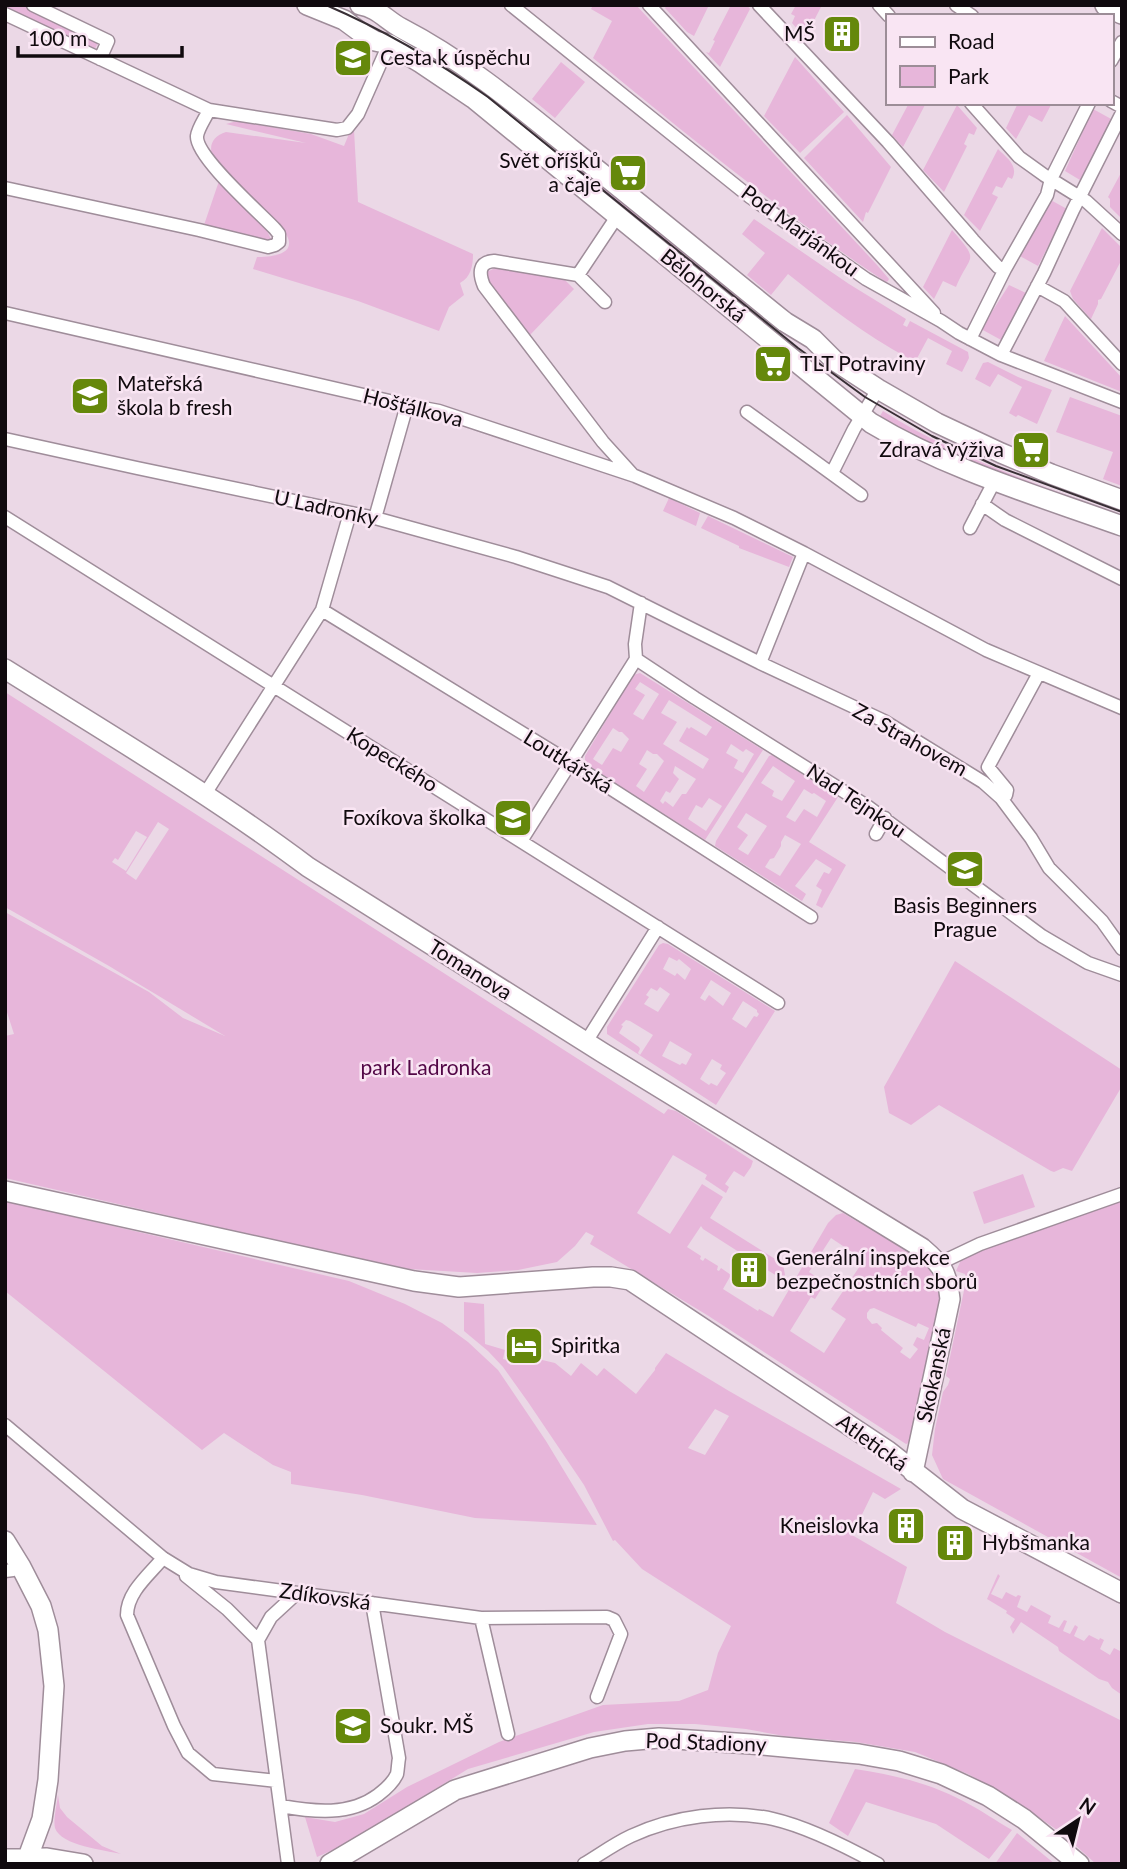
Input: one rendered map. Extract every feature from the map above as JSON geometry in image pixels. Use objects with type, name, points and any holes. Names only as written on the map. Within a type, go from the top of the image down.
[{"type":"main road","points":[[1105,5],[1122,13]]},
{"type":"street","points":[[33,5],[108,41],[100,59]]},
{"type":"street","name":"Bělohorská","points":[[307,5],[344,20],[375,41],[389,44],[473,98],[862,417],[937,458],[993,482],[1122,526]]},
{"type":"street","name":"Bělohorská","points":[[360,5],[382,13],[396,25],[443,51],[488,82],[785,322],[806,334],[835,361],[878,390],[965,437],[1051,474],[1122,500]]},
{"type":"street","name":"Pod Marjánkou","points":[[511,5],[750,197],[866,279],[1001,355],[1122,402]]},
{"type":"street","points":[[649,5],[941,321]]},
{"type":"street","points":[[759,5],[887,142],[998,267],[1005,270]]},
{"type":"street","points":[[5,15],[209,110],[342,130],[353,122],[358,114],[389,44]]},
{"type":"street","points":[[1113,58],[1122,42]]},
{"type":"street","points":[[973,105],[1019,157],[1080,197],[1122,234]]},
{"type":"street","points":[[970,339],[1047,195],[1051,179],[1088,105]]},
{"type":"street","points":[[5,188],[268,247],[275,245],[279,242],[279,234],[206,158],[199,147],[197,135],[209,110]]},
{"type":"street","points":[[1001,355],[1122,113]]},
{"type":"street","points":[[578,275],[618,215]]},
{"type":"street","points":[[605,302],[578,275],[488,262],[480,269],[479,274],[484,286],[596,433],[635,477]]},
{"type":"street","points":[[893,294],[902,279]]},
{"type":"street","points":[[1037,286],[1064,301],[1122,364]]},
{"type":"street","name":"Hošťálkova","points":[[5,313],[439,411],[635,477],[734,518],[986,650],[1122,708]]},
{"type":"street","points":[[832,474],[878,390]]},
{"type":"street","points":[[375,518],[407,405]]},
{"type":"street","points":[[747,412],[861,495]]},
{"type":"street","name":"U Ladronky","points":[[5,439],[375,518],[529,561],[608,587],[641,603]]},
{"type":"street","points":[[970,528],[993,482]]},
{"type":"street","points":[[982,504],[1006,520],[1122,579]]},
{"type":"street","points":[[205,794],[322,610],[350,513]]},
{"type":"street","name":"Kopeckého","points":[[5,517],[778,1003]]},
{"type":"street","points":[[760,663],[804,553]]},
{"type":"street","points":[[521,841],[636,659],[635,644],[641,603]]},
{"type":"street","name":"Za Strahovem","points":[[641,603],[884,722],[983,782],[1001,798],[1031,838],[1049,868],[1102,921],[1122,949]]},
{"type":"street","name":"Loutkářská","points":[[322,610],[571,763],[811,917]]},
{"type":"street","name":"Nad Tejnkou","points":[[636,659],[885,818],[1066,952],[1122,975]]},
{"type":"street","name":"Tomanova","points":[[5,669],[205,794],[308,867],[912,1242],[940,1263]]},
{"type":"street","points":[[1001,798],[1006,795],[1007,790],[988,767],[1039,673]]},
{"type":"street","points":[[876,834],[885,818]]},
{"type":"street","points":[[586,1042],[658,927]]},
{"type":"street","name":"Atletická","points":[[5,1191],[372,1273],[459,1287],[593,1277],[629,1280],[888,1451],[962,1509],[1122,1593]]},
{"type":"street","points":[[940,1263],[980,1244],[1121,1195]]},
{"type":"street","name":"Skokanská","points":[[913,1472],[950,1299],[948,1281],[940,1263]]},
{"type":"street","name":"Zdíkovská","points":[[5,1425],[163,1558],[189,1574],[216,1581],[481,1618],[607,1617],[614,1620],[621,1634],[597,1697]]},
{"type":"street","points":[[5,1541],[13,1569],[41,1606],[48,1630],[54,1686],[48,1780],[42,1819],[28,1857]]},
{"type":"street","points":[[258,1640],[227,1609],[163,1558],[135,1590],[127,1605],[127,1615],[188,1753],[213,1774],[277,1781]]},
{"type":"street","points":[[288,1864],[258,1640],[271,1616],[297,1593]]},
{"type":"street","points":[[281,1806],[308,1811],[344,1810],[371,1800],[389,1787],[397,1773],[399,1758],[372,1603]]},
{"type":"street","points":[[481,1618],[508,1734]]},
{"type":"street","name":"Pod Stadiony","points":[[330,1864],[455,1790],[590,1748],[659,1738],[859,1754],[899,1761],[941,1774],[988,1796],[1024,1819],[1079,1864]]},
{"type":"street","points":[[584,1864],[629,1837],[661,1824],[735,1814],[774,1819],[817,1834],[878,1864]]},
{"type":"street","points":[[5,1859],[28,1857],[83,1864]]},
{"type":"green space","points":[[5,5],[21,5],[99,41],[95,49],[5,8]]},
{"type":"green space","points":[[593,5],[636,5],[877,265],[888,281],[773,202],[593,58],[612,21],[591,9]]},
{"type":"green space","points":[[667,5],[709,5],[694,36],[665,8]]},
{"type":"green space","points":[[731,5],[747,5],[750,9],[720,67],[706,52],[709,53]]},
{"type":"green space","points":[[796,5],[822,5],[805,38],[792,23],[795,16],[791,14]]},
{"type":"green space","points":[[795,57],[844,112],[800,153],[764,116]]},
{"type":"green space","points":[[561,62],[585,82],[555,118],[532,99]]},
{"type":"green space","points":[[908,105],[925,105],[903,147],[892,135]]},
{"type":"green space","points":[[957,105],[977,128],[974,135],[969,133],[964,144],[967,146],[944,192],[923,170]]},
{"type":"green space","points":[[1017,105],[1051,105],[1042,122],[1029,115],[1016,139],[1006,128]]},
{"type":"green space","points":[[1093,109],[1113,120],[1085,183],[1065,171]]},
{"type":"green space","points":[[847,115],[891,167],[863,222],[804,158]]},
{"type":"green space","points":[[237,121],[311,134],[344,146],[351,129],[354,130],[358,202],[473,254],[471,271],[460,283],[464,295],[449,307],[439,331],[358,301],[253,269],[257,257],[273,256],[288,249],[288,238],[280,226],[213,158],[213,142],[226,132],[306,143],[226,124]]},
{"type":"green space","points":[[998,149],[1011,162],[1014,174],[1012,179],[1008,177],[1002,188],[996,186],[992,194],[998,197],[980,231],[964,215]]},
{"type":"green space","points":[[550,150],[599,176],[751,299],[740,312]]},
{"type":"green space","points":[[1122,171],[1122,219],[1110,207],[1108,197]]},
{"type":"green space","points":[[219,181],[267,231],[271,239],[262,240],[204,225]]},
{"type":"green space","points":[[1047,198],[1067,209],[1038,266],[1018,255]]},
{"type":"green space","points":[[754,219],[906,319],[903,325],[907,327],[910,321],[968,352],[969,358],[962,372],[946,364],[952,351],[928,338],[914,364],[846,319],[788,274],[771,295],[747,275],[765,253],[742,234]]},
{"type":"green space","points":[[1102,228],[1122,248],[1122,259],[1098,300],[1091,319],[1073,299],[1070,291]]},
{"type":"green space","points":[[952,230],[967,248],[970,254],[969,263],[956,287],[943,281],[934,299],[923,287]]},
{"type":"green space","points":[[495,268],[564,279],[574,289],[530,335],[487,279],[487,272]]},
{"type":"green space","points":[[1009,285],[1028,294],[1003,341],[981,329]]},
{"type":"green space","points":[[1065,316],[1122,378],[1122,392],[1044,361]]},
{"type":"green space","points":[[988,362],[1052,390],[1037,424],[1009,413],[1022,387],[998,374],[990,387],[975,379],[983,363]]},
{"type":"green space","points":[[1070,397],[1122,416],[1122,486],[1103,479],[1113,452],[1056,432]]},
{"type":"green space","points":[[883,411],[967,456],[1115,512],[1113,517],[945,457],[877,421]]},
{"type":"green space","points":[[669,498],[700,513],[696,526],[663,511]]},
{"type":"green space","points":[[708,516],[793,557],[789,567],[739,548],[701,528]]},
{"type":"green space","points":[[640,673],[763,750],[705,840],[585,763],[585,756],[633,675]],"holes":[[[640,682],[659,694],[643,720],[633,714],[645,695],[635,689]],[[669,700],[712,727],[706,736],[687,727],[679,741],[709,759],[703,769],[663,744],[677,722],[661,713]],[[613,728],[629,739],[621,752],[613,748],[602,765],[593,759]],[[731,744],[743,752],[746,749],[754,754],[743,773],[734,768],[738,760],[726,753]],[[647,750],[664,761],[644,792],[636,786],[647,769],[639,764]],[[675,766],[696,779],[673,807],[665,801],[663,804],[660,801],[666,791],[670,793],[679,779],[673,773]],[[709,798],[722,806],[706,831],[688,819],[696,805],[702,808]]]},
{"type":"green space","name":"park Ladronka","points":[[5,692],[664,1114],[668,1109],[676,1111],[753,1161],[744,1177],[734,1171],[725,1184],[729,1187],[726,1193],[705,1179],[707,1175],[673,1155],[637,1213],[670,1234],[702,1184],[723,1197],[710,1218],[783,1264],[785,1275],[782,1279],[764,1268],[768,1257],[759,1252],[753,1261],[701,1226],[687,1247],[701,1256],[703,1261],[705,1258],[718,1266],[717,1270],[721,1268],[731,1275],[723,1289],[758,1311],[759,1309],[773,1317],[828,1223],[836,1215],[843,1213],[905,1250],[927,1267],[937,1281],[940,1305],[911,1442],[906,1444],[707,1315],[590,1244],[594,1236],[586,1232],[557,1262],[518,1270],[477,1273],[409,1269],[5,1178],[5,1036],[14,1034],[5,1006],[5,912],[149,992],[183,1018],[225,1036],[5,907]],"holes":[[[158,822],[169,829],[136,880],[126,873]],[[136,831],[147,837],[126,871],[112,862],[115,858],[118,860]],[[831,1238],[864,1260],[831,1309],[846,1319],[824,1353],[790,1331],[811,1297],[815,1299],[825,1283],[809,1272]],[[874,1308],[916,1327],[918,1323],[929,1328],[924,1340],[917,1337],[913,1345],[918,1349],[910,1359],[900,1352],[903,1348],[881,1330],[877,1323],[872,1324],[867,1318],[870,1309]]]},
{"type":"green space","points":[[772,755],[838,797],[809,842],[846,865],[822,908],[816,905],[822,890],[816,886],[824,872],[829,874],[832,869],[816,859],[795,886],[806,894],[802,901],[715,846]],"holes":[[[773,766],[795,781],[782,801],[772,796],[774,791],[761,783]],[[804,789],[826,801],[817,817],[804,809],[795,822],[786,817]],[[746,813],[767,826],[748,855],[738,849],[748,835],[737,827]],[[785,835],[801,844],[780,876],[765,867],[770,859],[774,858]]]},
{"type":"green space","points":[[668,944],[775,1011],[716,1105],[607,1034],[607,1027],[659,945]],"holes":[[[669,957],[677,961],[679,959],[691,969],[685,980],[677,973],[675,976],[663,969]],[[711,980],[731,993],[723,1006],[709,995],[705,1001],[700,998]],[[660,987],[670,994],[658,1012],[644,1004],[651,988],[657,991]],[[743,1001],[759,1014],[754,1016],[746,1028],[732,1019]],[[626,1020],[630,1021],[653,1035],[640,1055],[639,1047],[619,1033],[623,1026],[621,1025]],[[670,1041],[692,1054],[686,1065],[680,1065],[662,1056]],[[712,1059],[722,1065],[720,1069],[726,1073],[717,1086],[711,1083],[709,1085],[700,1079]]]},
{"type":"green space","points":[[955,961],[1122,1070],[1122,1086],[1072,1171],[1063,1168],[1051,1171],[939,1105],[911,1125],[889,1113],[884,1087]]},
{"type":"green space","points":[[1023,1174],[1035,1207],[984,1224],[973,1192]]},
{"type":"green space","points":[[5,1201],[349,1281],[442,1323],[468,1342],[498,1370],[546,1441],[597,1525],[475,1518],[291,1484],[291,1472],[273,1465],[224,1433],[202,1450],[5,1291]]},
{"type":"green space","points":[[1112,1201],[1122,1203],[1122,1578],[943,1479],[932,1455],[943,1392],[950,1379],[946,1376],[966,1281],[965,1274],[956,1271],[961,1260],[968,1254]]},
{"type":"green space","points":[[464,1302],[484,1304],[485,1344],[505,1350],[503,1359],[522,1364],[525,1356],[555,1363],[571,1376],[581,1363],[597,1376],[604,1368],[636,1394],[666,1353],[901,1489],[885,1499],[873,1492],[852,1535],[907,1567],[896,1603],[945,1632],[1122,1721],[1122,1864],[1096,1864],[1064,1835],[1017,1802],[968,1774],[915,1752],[856,1742],[695,1724],[648,1724],[594,1732],[468,1769],[375,1826],[317,1857],[305,1817],[335,1822],[364,1814],[407,1787],[499,1742],[603,1705],[679,1701],[708,1690],[718,1653],[731,1626],[642,1569],[615,1540],[613,1541],[584,1485],[528,1402],[503,1367],[464,1331]],"holes":[[[715,1409],[729,1416],[705,1455],[688,1448]]]},
{"type":"green space","points":[[998,1574],[1000,1576],[991,1594],[1002,1599],[1006,1592],[1016,1597],[1021,1596],[1017,1607],[1027,1612],[1031,1605],[1051,1616],[1048,1623],[1059,1628],[1064,1620],[1067,1621],[1063,1631],[1070,1634],[1075,1625],[1078,1627],[1074,1636],[1084,1641],[1089,1635],[1104,1640],[1100,1649],[1110,1655],[1114,1648],[1122,1652],[1122,1695],[1108,1682],[1099,1679],[1021,1622],[1013,1634],[1010,1627],[1015,1619],[987,1599]]},
{"type":"green space","points":[[855,1769],[898,1777],[952,1795],[1012,1830],[989,1859],[936,1824],[866,1802],[848,1836],[829,1823]]},
{"type":"green space","points":[[58,1795],[60,1808],[67,1817],[102,1846],[121,1854],[74,1843],[59,1834],[55,1828]]},
{"type":"green space","points":[[1017,1833],[1055,1864],[995,1864]]},
{"type":"tram line","points":[[326,5],[410,47],[488,97],[798,348],[865,397],[932,436],[996,466],[1122,512]]},
{"type":"place","name":"MŠ","points":[[842,34]]},
{"type":"place","name":"Cesta k úspěchu","points":[[353,58]]},
{"type":"place","name":"Svět oříšků a čaje","points":[[628,173]]},
{"type":"place","name":"TLT Potraviny","points":[[773,364]]},
{"type":"place","name":"Mateřská škola b fresh","points":[[90,396]]},
{"type":"place","name":"Zdravá výživa","points":[[1031,450]]},
{"type":"place","name":"Foxíkova školka","points":[[513,818]]},
{"type":"place","name":"Basis Beginners Prague","points":[[965,869]]},
{"type":"place","name":"Generální inspekce bezpečnostních sborů","points":[[749,1270]]},
{"type":"place","name":"Spiritka","points":[[524,1346]]},
{"type":"place","name":"Kneislovka","points":[[906,1526]]},
{"type":"place","name":"Hybšmanka","points":[[955,1543]]},
{"type":"place","name":"Soukr. MŠ","points":[[353,1726]]}]
